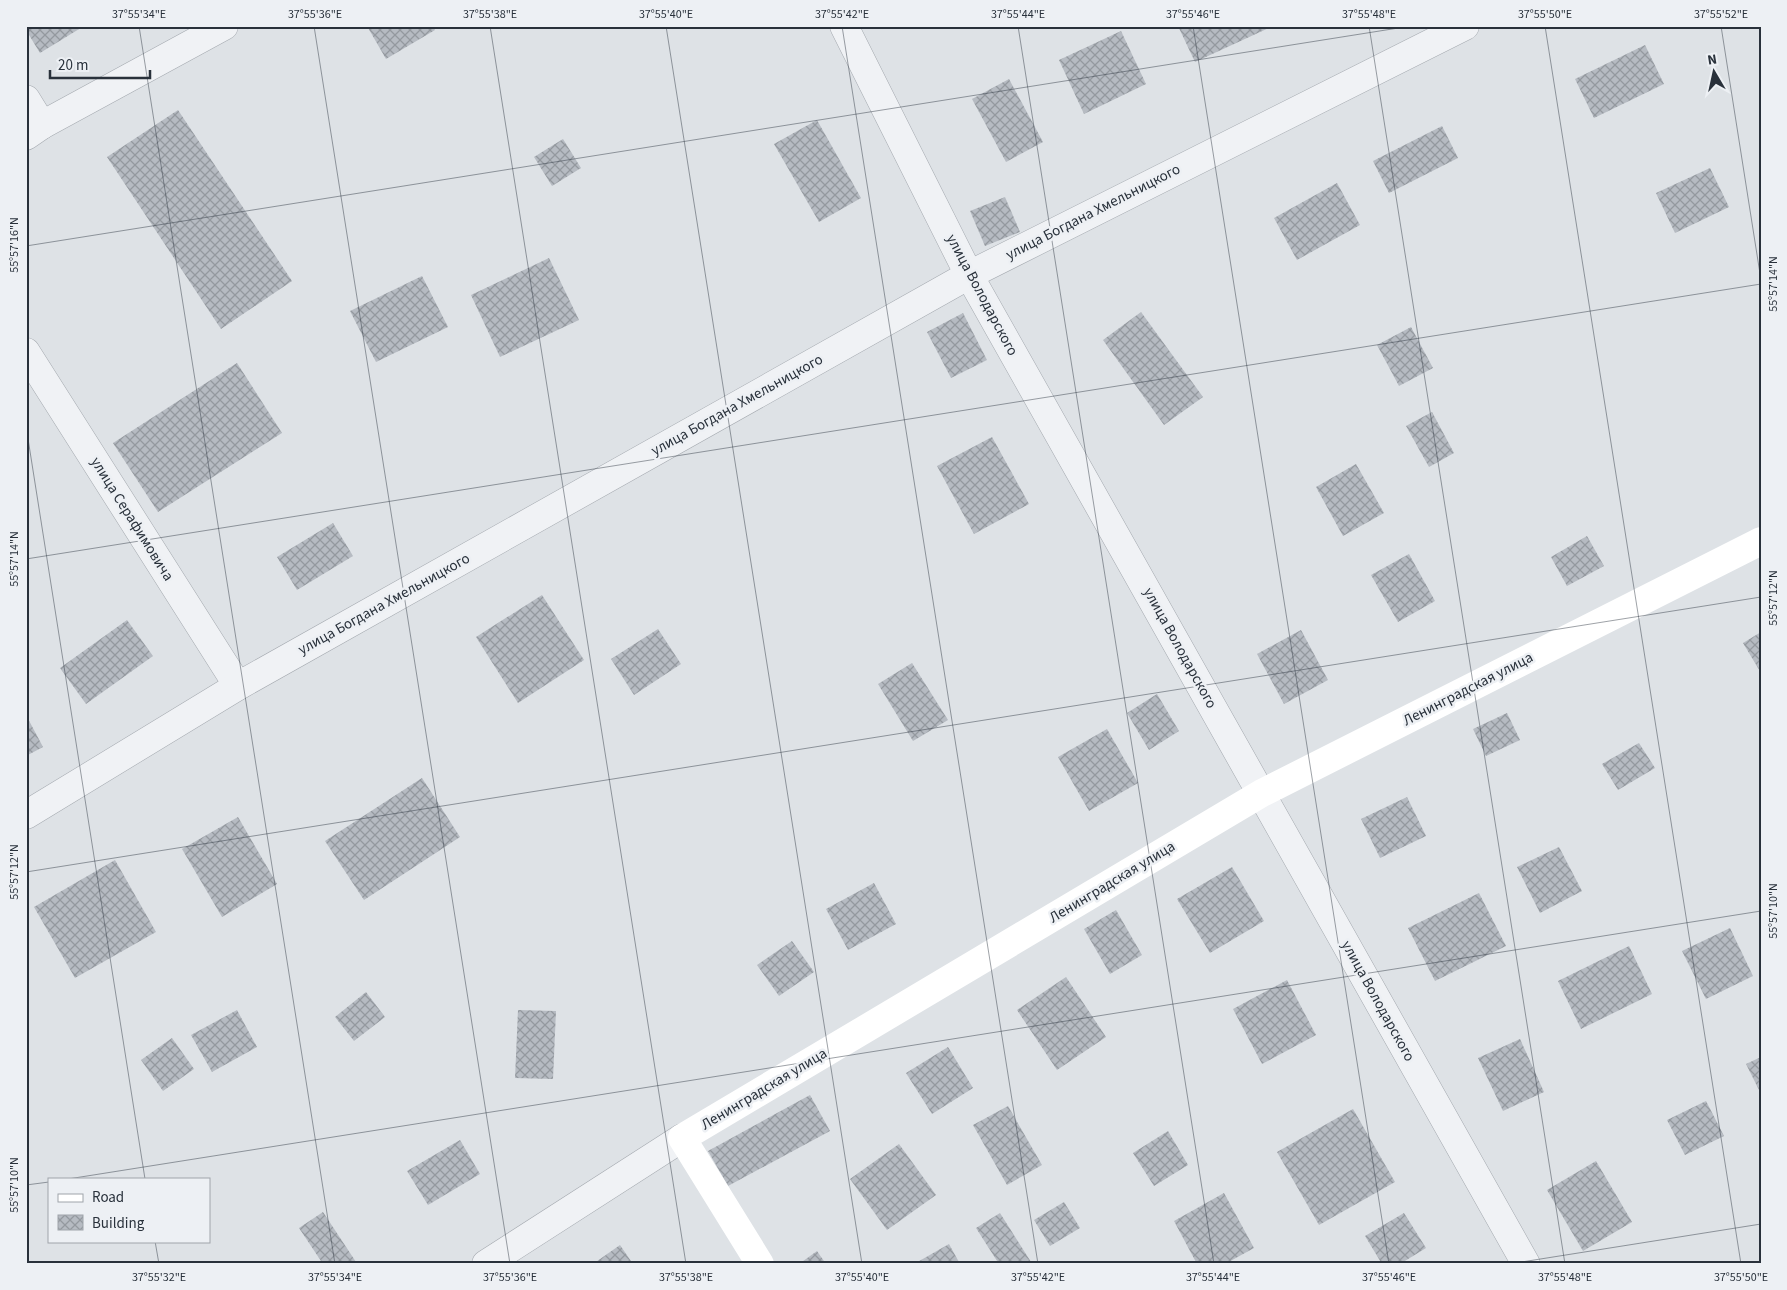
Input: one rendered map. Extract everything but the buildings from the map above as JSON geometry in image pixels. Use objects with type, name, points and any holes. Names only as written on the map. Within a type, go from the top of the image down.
[{"type":"street","points":[[26,99],[34,130],[224,26]]},
{"type":"street","name":"улица Володарского","points":[[844,26],[969,275],[1526,1264]]},
{"type":"street","name":"улица Богдана Хмельницкого","points":[[26,815],[238,686],[969,275],[1465,26]]},
{"type":"street","name":"улица Серафимовича","points":[[26,352],[238,686]]},
{"type":"street","name":"Ленинградская улица","points":[[486,1264],[682,1138],[1262,793],[1761,541]]},
{"type":"street","points":[[682,1138],[760,1264]]}]
